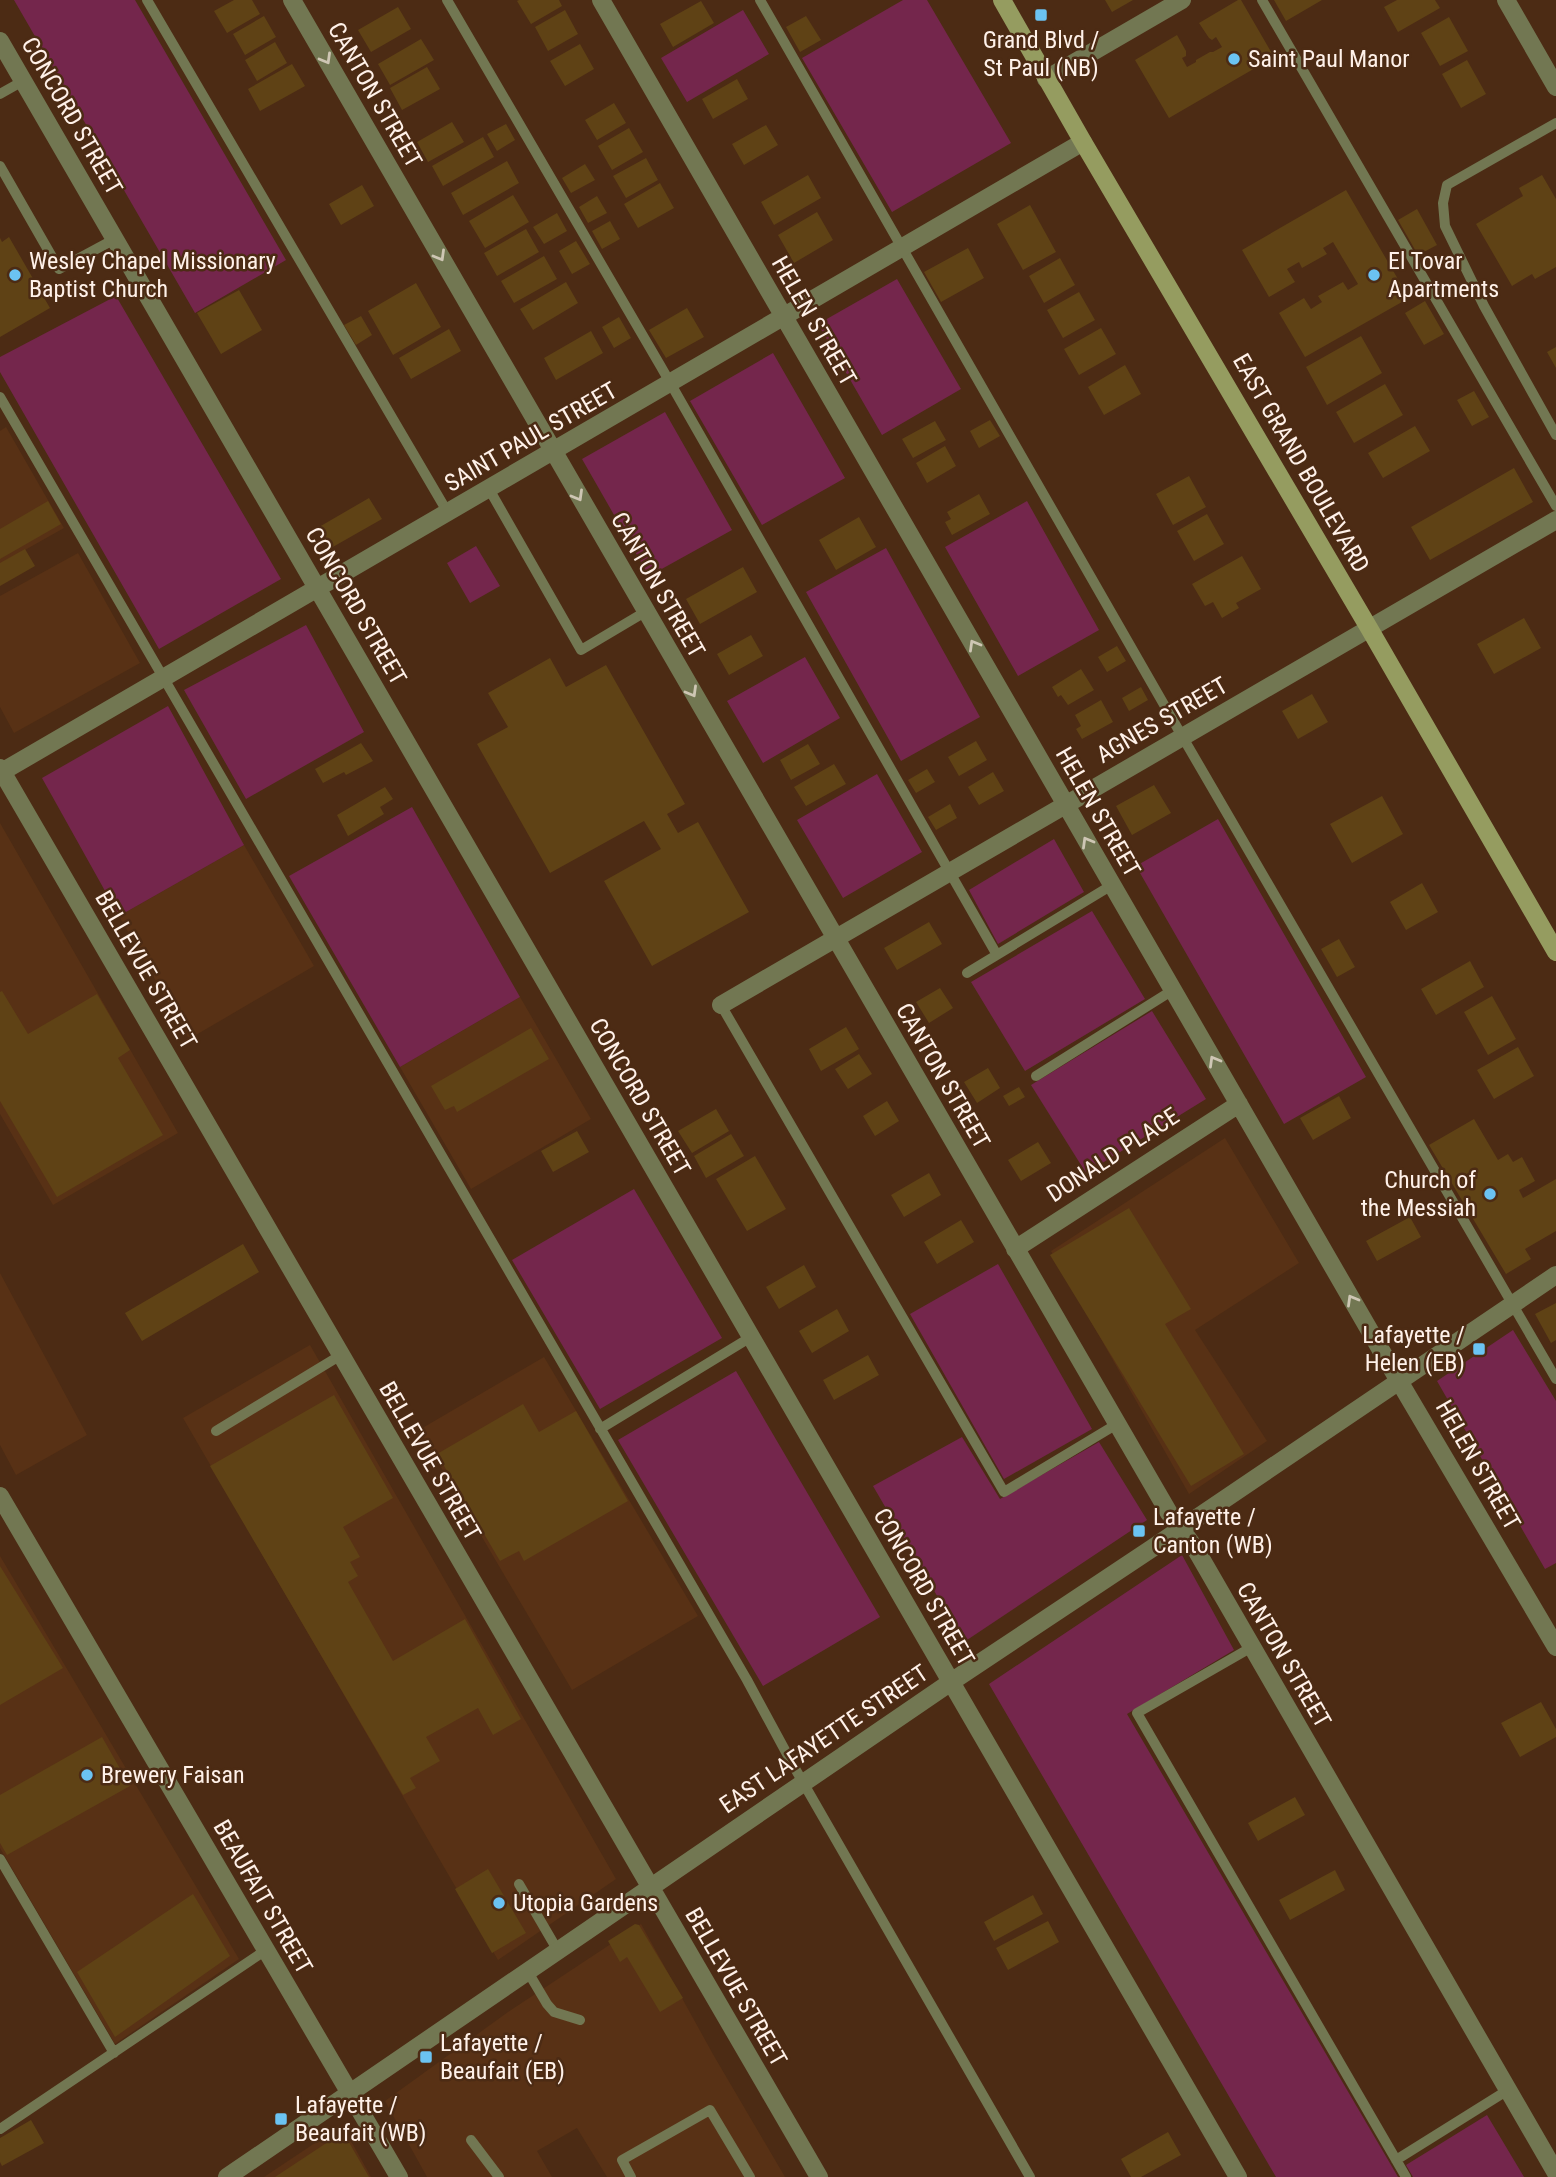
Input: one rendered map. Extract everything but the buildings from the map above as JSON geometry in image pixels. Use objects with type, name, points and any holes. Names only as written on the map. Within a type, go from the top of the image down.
[{"type":"main road","name":"EAST GRAND BOULEVARD","points":[[1002,0],[1556,952]]},
{"type":"street","name":"CANTON STREET","points":[[292,0],[1168,1513],[1195,1548],[1556,2174]]},
{"type":"street","name":"HELEN STREET","points":[[601,0],[1556,1647]]},
{"type":"street","points":[[1046,79],[1182,0]]},
{"type":"street","points":[[1506,0],[1556,87]]},
{"type":"street","name":"CONCORD STREET","points":[[0,41],[1238,2177]]},
{"type":"street","name":"SAINT PAUL STREET","points":[[1,771],[1083,142]]},
{"type":"street","name":"AGNES STREET","points":[[721,1005],[1556,520]]},
{"type":"street","name":"BELLEVUE STREET","points":[[1,771],[818,2177]]},
{"type":"street","name":"DONALD PLACE","points":[[1016,1249],[1239,1104]]},
{"type":"street","name":"EAST LAFAYETTE STREET","points":[[227,2177],[951,1682],[1556,1275]]},
{"type":"street","name":"BEAUFAIT STREET","points":[[0,1496],[399,2177]]},
{"type":"lane","points":[[147,0],[448,513]]},
{"type":"lane","points":[[447,0],[997,955]]},
{"type":"lane","points":[[760,0],[1182,736],[1556,1378]]},
{"type":"lane","points":[[1262,0],[1556,506]]},
{"type":"lane","points":[[0,94],[23,82]]},
{"type":"lane","points":[[1556,123],[1447,185],[1443,202],[1445,226],[1478,295],[1556,435]]},
{"type":"lane","points":[[0,166],[59,269],[115,239]]},
{"type":"lane","points":[[0,397],[747,1680],[803,1783],[1030,2177]]},
{"type":"lane","points":[[489,489],[581,650],[645,612]]},
{"type":"lane","points":[[967,973],[1112,885]]},
{"type":"lane","points":[[1036,1076],[1173,990]]},
{"type":"lane","points":[[721,1005],[1004,1492],[1117,1424]]},
{"type":"lane","points":[[600,1429],[751,1337]]},
{"type":"lane","points":[[216,1431],[341,1355]]},
{"type":"lane","points":[[1252,1647],[1137,1713],[1406,2177]]},
{"type":"lane","points":[[0,1859],[114,2053]]},
{"type":"lane","points":[[519,1884],[558,1951]]},
{"type":"lane","points":[[0,2129],[266,1951]]},
{"type":"lane","points":[[528,1972],[554,2012],[580,2020]]},
{"type":"lane","points":[[1396,2160],[1508,2090]]},
{"type":"lane","points":[[631,2177],[622,2160],[710,2110],[750,2177]]},
{"type":"lane","points":[[471,2140],[499,2177]]},
{"type":"shaded area","points":[[14,0],[135,0],[286,260],[195,313]]},
{"type":"shaded area","points":[[903,0],[927,0],[1011,143],[892,212],[802,58]]},
{"type":"shaded area","points":[[743,10],[769,54],[687,102],[661,58]]},
{"type":"shaded area","points":[[897,279],[961,389],[882,435],[818,324]]},
{"type":"shaded area","points":[[116,296],[281,579],[159,649],[0,372],[0,357]]},
{"type":"shaded area","points":[[773,353],[845,478],[762,525],[690,401]]},
{"type":"shaded area","points":[[665,412],[732,530],[649,576],[582,459]]},
{"type":"shaded area","points":[[6,427],[64,528],[0,564],[0,431]]},
{"type":"shaded area","points":[[1027,501],[1099,630],[1018,676],[945,547]]},
{"type":"shaded area","points":[[476,546],[500,586],[470,603],[447,563]]},
{"type":"shaded area","points":[[886,548],[980,717],[901,761],[806,592]]},
{"type":"shaded area","points":[[78,553],[140,663],[14,733],[0,707],[0,596]]},
{"type":"shaded area","points":[[306,625],[364,732],[246,799],[184,690]]},
{"type":"shaded area","points":[[805,657],[840,718],[763,763],[727,701]]},
{"type":"shaded area","points":[[168,706],[244,845],[119,916],[42,778]]},
{"type":"shaded area","points":[[877,774],[922,852],[843,898],[797,820]]},
{"type":"shaded area","points":[[412,807],[520,997],[400,1067],[289,876]]},
{"type":"shaded area","points":[[1218,819],[1366,1077],[1284,1124],[1136,866]]},
{"type":"shaded area","points":[[0,823],[178,1133],[53,1205],[0,1114]]},
{"type":"shaded area","points":[[1054,839],[1084,892],[998,944],[969,890]]},
{"type":"shaded area","points":[[244,845],[314,966],[189,1039],[119,916]]},
{"type":"shaded area","points":[[1092,911],[1145,999],[1025,1071],[971,982]]},
{"type":"shaded area","points":[[520,997],[591,1119],[471,1189],[400,1067]]},
{"type":"shaded area","points":[[1152,1011],[1206,1099],[1086,1173],[1031,1085]]},
{"type":"shaded area","points":[[1225,1138],[1299,1263],[1195,1330],[1267,1441],[1189,1494],[1051,1251]]},
{"type":"shaded area","points":[[634,1189],[722,1338],[600,1409],[512,1260]]},
{"type":"shaded area","points":[[998,1264],[1092,1429],[1004,1479],[910,1314]]},
{"type":"shaded area","points":[[0,1273],[87,1435],[16,1475],[0,1445]]},
{"type":"shaded area","points":[[1513,1330],[1556,1401],[1556,1563],[1545,1569],[1437,1381]]},
{"type":"shaded area","points":[[310,1345],[616,1879],[498,1960],[183,1418]]},
{"type":"shaded area","points":[[544,1357],[698,1616],[572,1690],[419,1430]]},
{"type":"shaded area","points":[[736,1371],[880,1617],[763,1686],[618,1440]]},
{"type":"shaded area","points":[[962,1437],[1000,1499],[1099,1442],[1147,1520],[964,1642],[873,1486]]},
{"type":"shaded area","points":[[1182,1555],[1234,1650],[1127,1714],[1398,2177],[1276,2177],[989,1684]]},
{"type":"shaded area","points":[[0,1556],[239,1959],[115,2044],[0,1848]]},
{"type":"shaded area","points":[[641,1924],[785,2177],[607,2177],[577,2128],[537,2151],[552,2177],[427,2177],[385,2101],[508,2012]]},
{"type":"shaded area","points":[[1487,2115],[1524,2177],[1413,2177],[1406,2165]]},
{"type":"shaded area","points":[[342,2125],[371,2177],[264,2177]]},
{"type":"place","name":"Grand Blvd / St Paul (NB)","points":[[1041,15]]},
{"type":"place","name":"Saint Paul Manor","points":[[1234,59]]},
{"type":"place","name":"Wesley Chapel Missionary Baptist Church","points":[[15,275]]},
{"type":"place","name":"El Tovar Apartments","points":[[1374,275]]},
{"type":"place","name":"Church of the Messiah","points":[[1490,1194]]},
{"type":"place","name":"Lafayette / Helen (EB)","points":[[1479,1349]]},
{"type":"place","name":"Lafayette / Canton (WB)","points":[[1139,1531]]},
{"type":"place","name":"Brewery Faisan","points":[[87,1775]]},
{"type":"place","name":"Utopia Gardens","points":[[499,1903]]},
{"type":"place","name":"Lafayette / Beaufait (EB)","points":[[426,2057]]},
{"type":"place","name":"Lafayette / Beaufait (WB)","points":[[281,2119]]}]
